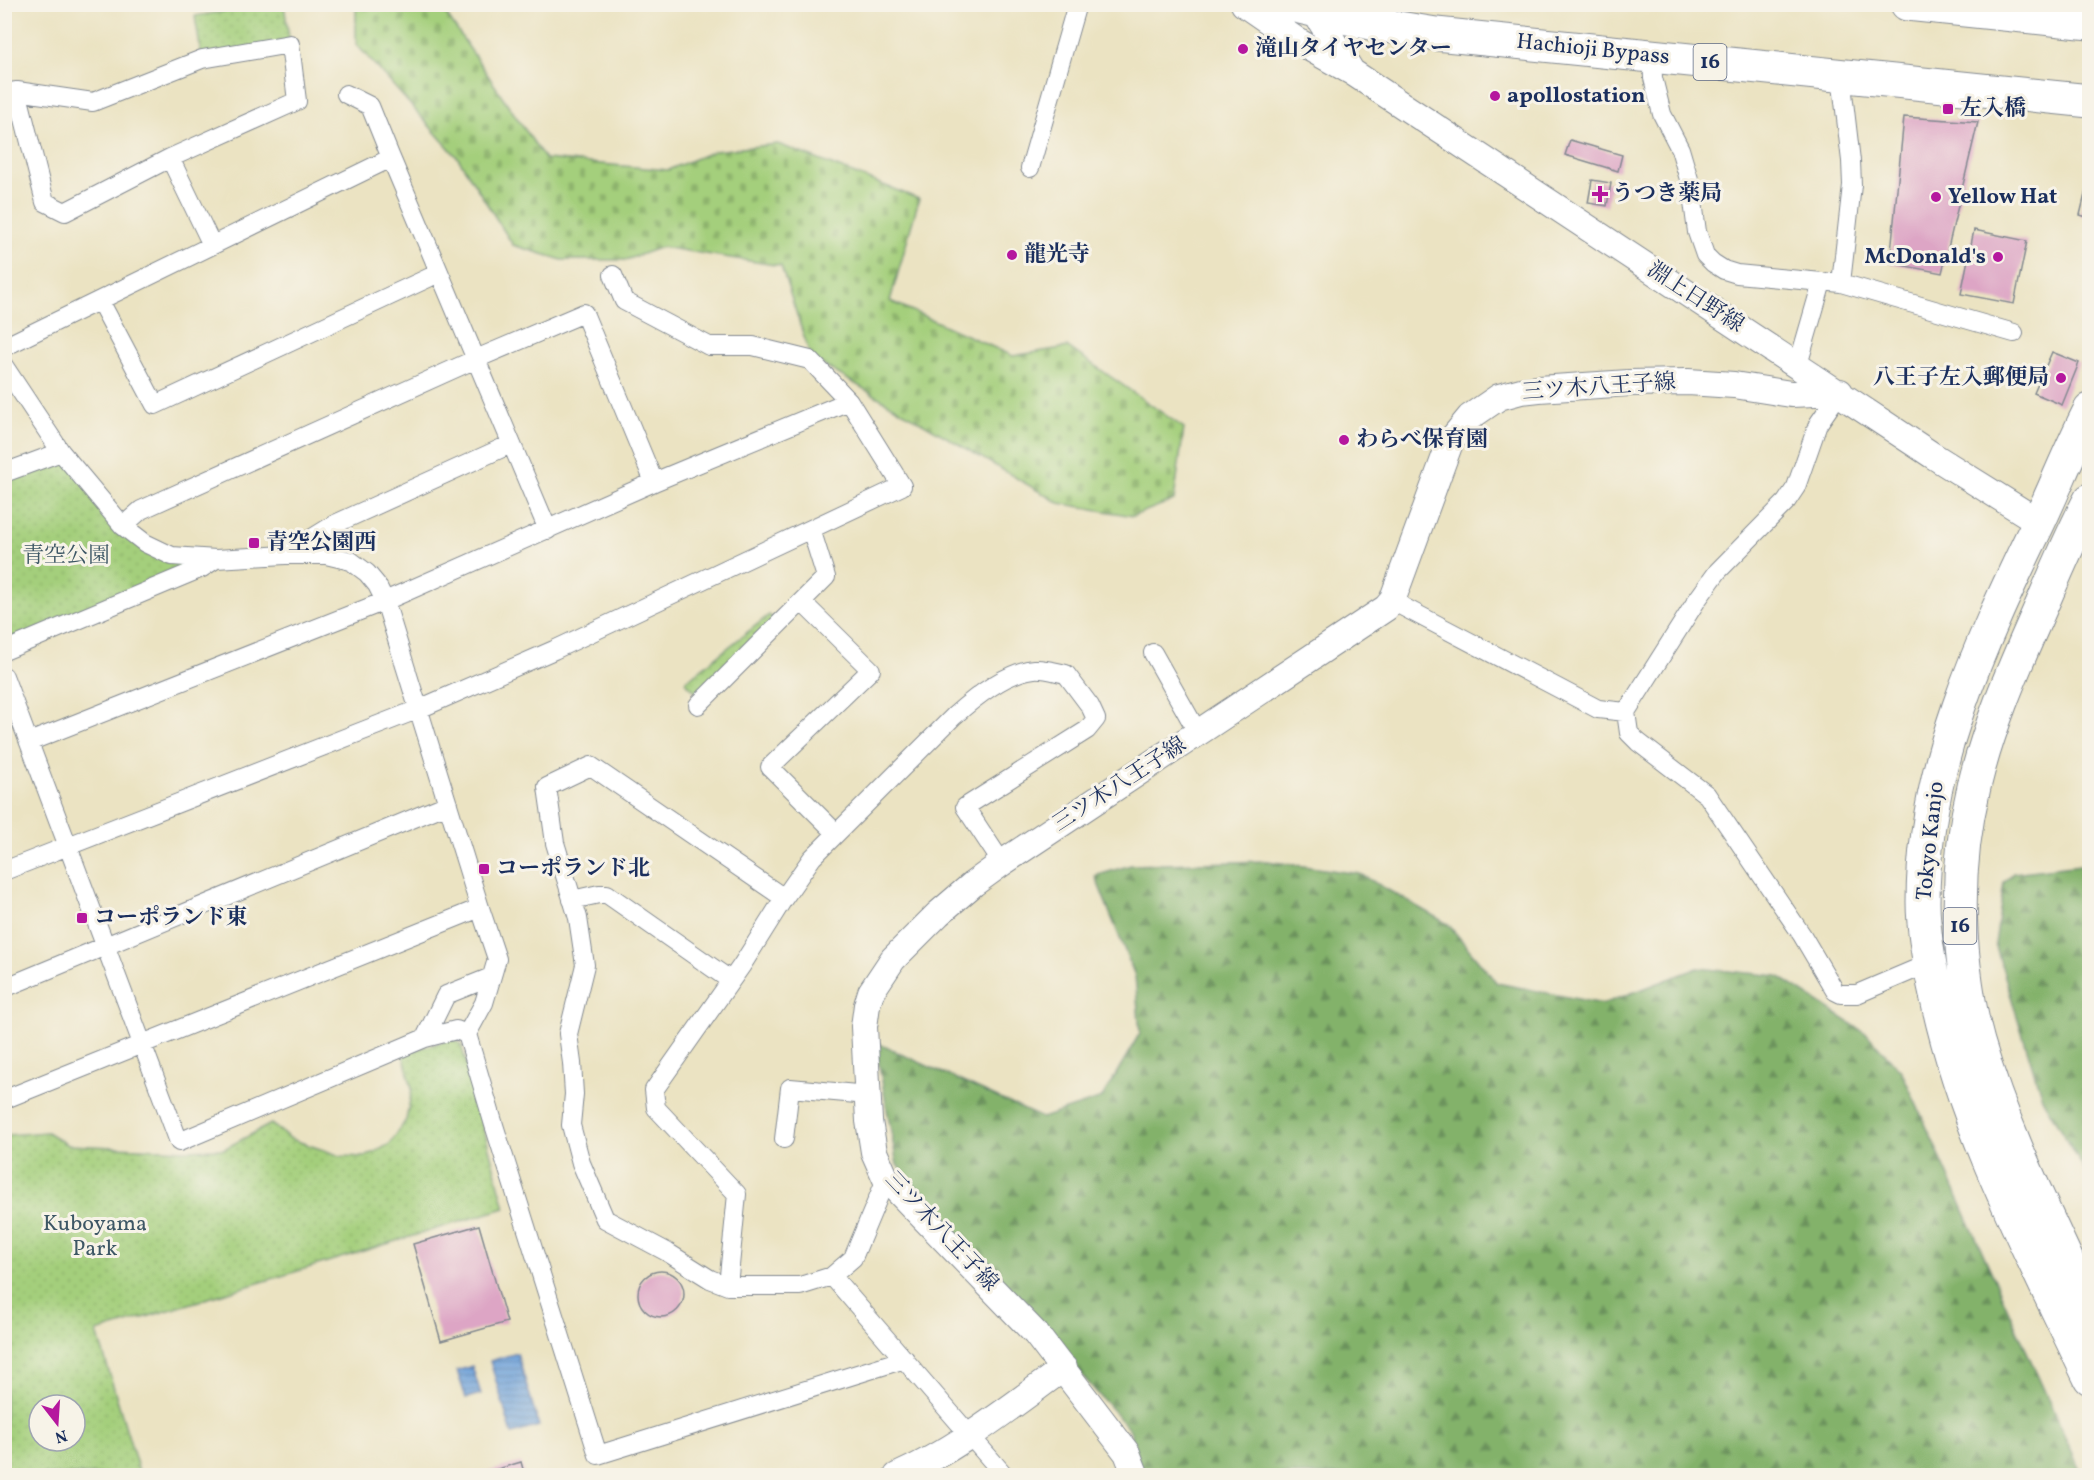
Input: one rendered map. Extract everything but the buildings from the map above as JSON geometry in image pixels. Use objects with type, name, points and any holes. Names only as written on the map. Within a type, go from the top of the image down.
[{"type":"highway","points":[[1414,4],[1422,13],[1430,16],[1515,27],[1578,48]]},
{"type":"highway","points":[[1907,4],[2090,23]]},
{"type":"highway","name":"Hachioji Bypass","points":[[1304,7],[1374,24],[1436,34],[2090,100]]},
{"type":"highway","name":"Tokyo Kanjo","points":[[2090,410],[1978,654],[1950,730],[1928,830],[1923,904],[1930,963],[1947,1042],[1970,1114],[2026,1244],[2090,1378]]},
{"type":"highway","name":"Tokyo Kanjo","points":[[2090,500],[2080,540],[2004,691],[1976,776],[1962,842],[1959,903],[1964,969],[1977,1040],[1995,1094],[2018,1151],[2090,1310]]},
{"type":"highway","points":[[2039,522],[2080,540]]},
{"type":"main road","name":"淵上日野線","points":[[1244,4],[1299,42],[1352,72],[1798,364],[1932,455],[2039,522]]},
{"type":"main road","name":"淵上日野線","points":[[1304,7],[1352,72]]},
{"type":"main road","points":[[1352,72],[1347,50],[1350,41],[1364,28],[1374,24]]},
{"type":"main road","name":"三ツ木八王子線","points":[[1136,1476],[1126,1453],[1064,1368],[1036,1334],[886,1179],[874,1152],[864,1027],[867,1005],[877,981],[893,959],[938,914],[973,884],[1303,661],[1386,608],[1392,601],[1451,440],[1470,417],[1487,404],[1499,397],[1539,389],[1629,383],[1734,384],[1791,394],[1840,392]]},
{"type":"main road","points":[[897,1476],[969,1437],[1064,1368]]},
{"type":"street","points":[[1030,168],[1077,4]]},
{"type":"street","points":[[290,44],[297,101],[170,158],[65,212],[45,202],[11,92],[93,102],[202,59],[290,44]]},
{"type":"street","points":[[1652,56],[1653,78],[1662,114],[1680,149],[1691,186],[1697,232],[1705,255],[1713,263],[1737,274],[1841,283],[2014,333]]},
{"type":"street","points":[[1841,283],[1852,185],[1842,76]]},
{"type":"street","points":[[346,94],[370,106],[548,530]]},
{"type":"street","points":[[170,158],[212,245]]},
{"type":"street","points":[[4,347],[391,158]]},
{"type":"street","points":[[100,301],[155,405],[439,273]]},
{"type":"street","points":[[4,871],[419,709],[554,650],[902,486],[849,401],[810,360],[753,346],[709,346],[624,301],[613,275]]},
{"type":"street","points":[[1798,364],[1822,282]]},
{"type":"street","points":[[123,525],[141,510],[584,313],[654,482]]},
{"type":"street","points":[[4,366],[61,452],[123,525],[145,543],[172,556],[216,559],[326,555],[351,561],[367,573],[386,601],[497,959],[484,1003],[467,1034],[598,1455],[905,1359]]},
{"type":"street","points":[[1840,392],[1818,424],[1796,487],[1786,502],[1718,571],[1626,712],[1629,733],[1707,795],[1802,935],[1835,991],[1841,994],[1857,994],[1930,963]]},
{"type":"street","points":[[29,742],[386,601],[654,482],[849,401]]},
{"type":"street","points":[[285,555],[335,524],[511,444]]},
{"type":"street","points":[[4,473],[61,452]]},
{"type":"street","points":[[698,705],[826,577],[811,529]]},
{"type":"street","points":[[4,651],[202,568],[216,559]]},
{"type":"street","points":[[1392,601],[1598,708],[1626,712]]},
{"type":"street","points":[[802,602],[871,670],[770,767],[836,833]]},
{"type":"street","points":[[1153,653],[1198,733]]},
{"type":"street","points":[[728,1286],[737,1194],[656,1108],[654,1090],[742,965],[812,858],[836,833],[974,699],[1017,674],[1035,669],[1066,674],[1090,706],[1096,719],[1087,730],[965,807],[1002,863]]},
{"type":"street","points":[[4,676],[179,1142],[425,1038],[456,1030],[467,1034]]},
{"type":"street","points":[[784,898],[591,766],[547,787],[555,843],[578,918],[585,964],[568,1034],[574,1094],[572,1125],[581,1163],[605,1219],[667,1252],[710,1280],[728,1286],[800,1286],[832,1276],[853,1258],[886,1179]]},
{"type":"street","points":[[4,988],[448,804]]},
{"type":"street","points":[[572,900],[607,894],[730,980]]},
{"type":"street","points":[[4,1094],[8,1098],[480,908]]},
{"type":"street","points":[[425,1038],[446,995],[463,986],[477,984],[491,977]]},
{"type":"street","points":[[783,1139],[790,1088],[868,1095]]},
{"type":"street","points":[[832,1276],[1005,1476]]},
{"type":"green space","points":[[265,5],[284,5],[290,44],[202,59],[195,16]]},
{"type":"green space","points":[[356,5],[440,5],[545,159],[668,170],[714,151],[778,144],[919,199],[890,301],[1013,356],[1068,347],[1184,428],[1174,500],[1133,516],[1059,503],[811,358],[781,266],[662,247],[626,260],[562,260],[513,245],[458,158],[356,44]]},
{"type":"green space","name":"青空公園","points":[[61,452],[145,543],[216,559],[5,651],[5,473]]},
{"type":"green space","points":[[769,615],[780,623],[704,699],[685,682]]},
{"type":"green space","points":[[1267,861],[1360,874],[1448,924],[1497,983],[1603,1004],[1698,968],[1778,976],[1867,1034],[1902,1072],[2082,1475],[1142,1475],[1130,1430],[897,1165],[875,1042],[1042,1118],[1102,1098],[1140,1033],[1135,976],[1095,876],[1131,865]]},
{"type":"green space","points":[[2090,864],[2089,1178],[2042,1098],[1995,944],[2004,882],[2013,873]]},
{"type":"green space","name":"Kuboyama Park","points":[[453,1039],[461,1044],[505,1208],[97,1332],[140,1475],[5,1475],[4,1133],[7,1135],[47,1132],[68,1145],[185,1150],[224,1149],[271,1124],[291,1139],[341,1156],[365,1157],[390,1144],[406,1120],[412,1089],[403,1053]]},
{"type":"water","points":[[517,1353],[539,1426],[512,1434],[490,1361]]},
{"type":"water","points":[[472,1366],[481,1394],[466,1398],[457,1371]]},
{"type":"place","name":"滝山タイヤセンター","points":[[1243,49]]},
{"type":"place","name":"apollostation","points":[[1495,96]]},
{"type":"place","name":"左入橋","points":[[1948,109]]},
{"type":"place","name":"うつき薬局","points":[[1600,194]]},
{"type":"place","name":"Yellow Hat","points":[[1936,197]]},
{"type":"place","name":"龍光寺","points":[[1012,255]]},
{"type":"place","name":"McDonald's","points":[[1998,257]]},
{"type":"place","name":"八王子左入郵便局","points":[[2061,378]]},
{"type":"place","name":"わらべ保育園","points":[[1344,440]]},
{"type":"place","name":"青空公園西","points":[[254,543]]},
{"type":"place","name":"コーポランド北","points":[[484,869]]},
{"type":"place","name":"コーポランド東","points":[[82,918]]}]
